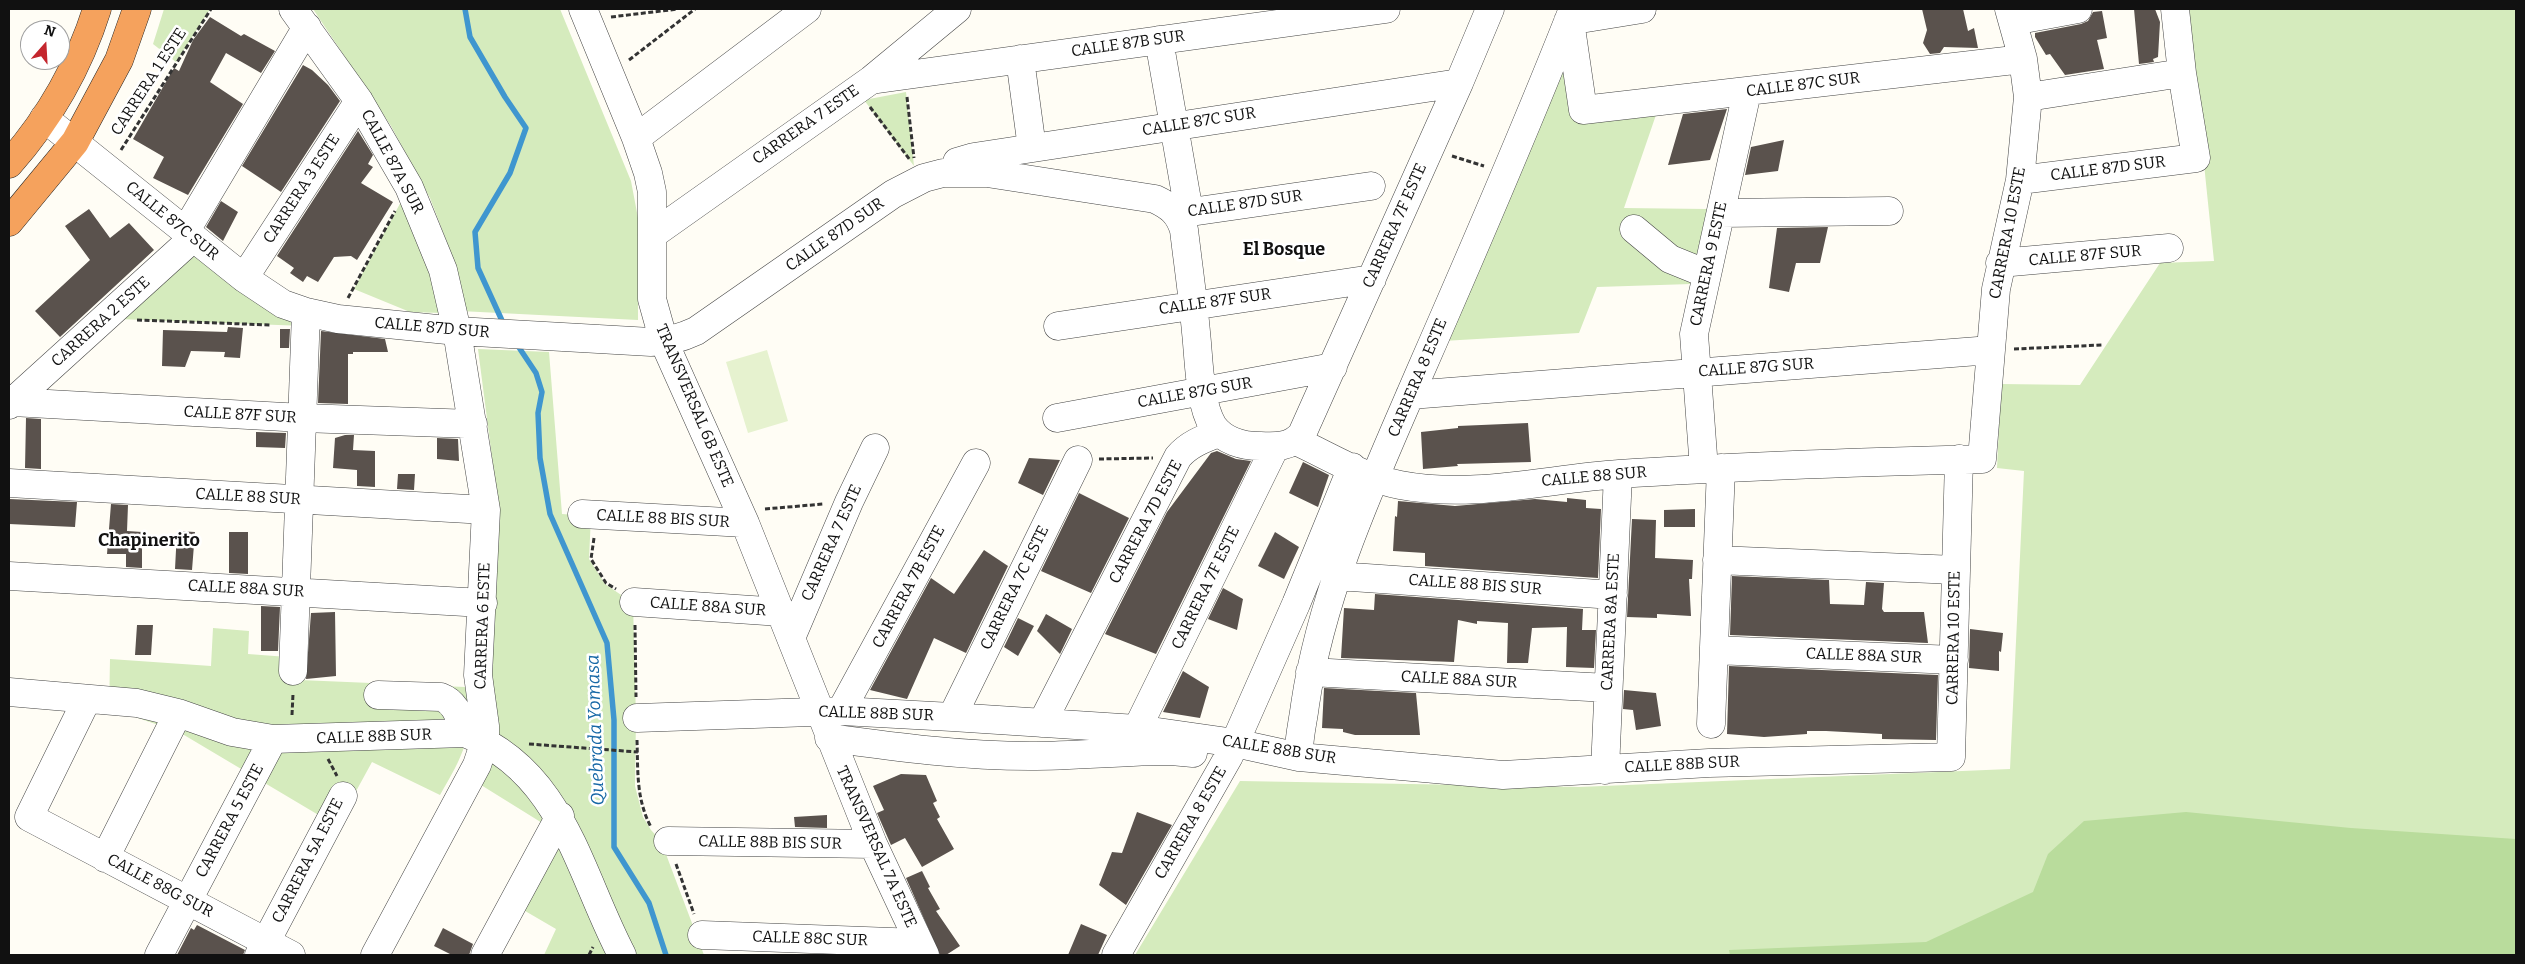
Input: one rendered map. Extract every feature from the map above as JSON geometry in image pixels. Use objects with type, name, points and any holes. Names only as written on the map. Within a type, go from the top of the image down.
[{"type":"highway","points":[[11,159],[44,118],[70,75],[97,9]]},
{"type":"highway","points":[[9,222],[75,142],[119,60],[137,9]]},
{"type":"street","points":[[636,138],[807,9]]},
{"type":"street","name":"CARRERA 7 ESTE","points":[[652,235],[863,84],[956,9]]},
{"type":"street","name":"CALLE 87B SUR","points":[[863,84],[904,74],[1159,40],[1244,18],[1386,9]]},
{"type":"street","name":"CARRERA 7F ESTE","points":[[1136,729],[1286,444],[1302,434],[1459,83],[1490,9]]},
{"type":"street","points":[[1570,17],[1642,9]]},
{"type":"street","points":[[2011,15],[2078,9]]},
{"type":"street","points":[[2028,97],[2182,73],[2175,9]]},
{"type":"street","name":"TRANSVERSAL 6B ESTE","points":[[585,14],[636,138],[652,192],[652,299],[664,342],[742,517],[791,638],[830,712],[828,738]]},
{"type":"street","name":"CARRERA 10 ESTE","points":[[1951,757],[1956,570],[1970,459],[1991,350],[2000,263],[2020,180],[2028,97],[2023,59],[2011,15]]},
{"type":"street","name":"CALLE 87C SUR","points":[[1570,17],[1583,110],[2023,59]]},
{"type":"street","name":"CARRERA 8 ESTE","points":[[1116,955],[1232,750],[1296,604],[1364,472],[1410,395],[1506,174],[1570,17]]},
{"type":"street","name":"CALLE 87A SUR","points":[[300,18],[360,101],[409,187],[444,270],[457,331]]},
{"type":"street","name":"CARRERA 2 ESTE","points":[[10,402],[104,319],[189,235],[300,18]]},
{"type":"street","points":[[1159,40],[1174,126],[1202,392],[1209,419],[1219,433]]},
{"type":"street","points":[[1020,59],[1032,148]]},
{"type":"street","name":"CALLE 87D SUR","points":[[2020,180],[2196,158],[2182,73]]},
{"type":"street","name":"CALLE 87C SUR","points":[[943,174],[956,162],[974,157],[1459,83]]},
{"type":"street","name":"CARRERA 9 ESTE","points":[[1711,724],[1717,560],[1713,468],[1697,372],[1694,334],[1748,92]]},
{"type":"street","name":"CARRERA 3 ESTE","points":[[244,278],[360,101]]},
{"type":"street","name":"CALLE 87C SUR","points":[[44,118],[244,278],[306,319]]},
{"type":"street","name":"CALLE 87D SUR","points":[[306,319],[338,318],[457,331],[664,342],[696,331],[893,194],[924,178],[943,174],[987,173],[1154,198],[1183,213],[1371,186]]},
{"type":"street","points":[[1721,213],[1889,211]]},
{"type":"street","points":[[1634,230],[1670,260],[1707,274]]},
{"type":"street","name":"CALLE 87F SUR","points":[[2000,263],[2169,248]]},
{"type":"street","name":"CALLE 87F SUR","points":[[1058,326],[1372,279]]},
{"type":"street","points":[[293,671],[306,319]]},
{"type":"street","name":"CARRERA 6 ESTE","points":[[375,955],[477,765],[475,737],[484,712],[478,680],[486,510],[457,331]]},
{"type":"street","name":"CALLE 87G SUR","points":[[1410,395],[1991,350]]},
{"type":"street","name":"CALLE 87G SUR","points":[[1057,418],[1333,367]]},
{"type":"street","name":"CALLE 87F SUR","points":[[10,402],[303,418],[473,424]]},
{"type":"street","name":"CALLE 88 SUR","points":[[1219,433],[1247,446],[1286,444],[1400,485],[1455,489],[1485,489],[1618,474],[1713,468],[1970,459]]},
{"type":"street","name":"CARRERA 7D ESTE","points":[[1042,723],[1178,457],[1185,449],[1196,442],[1219,433]]},
{"type":"street","name":"CARRERA 7 ESTE","points":[[791,638],[849,502],[875,448]]},
{"type":"street","name":"CARRERA 7C ESTE","points":[[952,717],[1078,460]]},
{"type":"street","name":"CARRERA 7B ESTE","points":[[830,712],[976,463]]},
{"type":"street","name":"CARRERA 8 ESTE","points":[[1299,757],[1310,672],[1319,630],[1337,576],[1364,472]]},
{"type":"street","name":"CARRERA 8A ESTE","points":[[1605,770],[1618,474]]},
{"type":"street","name":"CALLE 88 SUR","points":[[9,483],[486,510]]},
{"type":"street","name":"CALLE 88 BIS SUR","points":[[590,515],[742,517]]},
{"type":"street","points":[[1717,560],[1956,570]]},
{"type":"street","name":"CALLE 88A SUR","points":[[9,576],[483,603]]},
{"type":"street","name":"CALLE 88 BIS SUR","points":[[1337,576],[1613,594]]},
{"type":"street","name":"CALLE 88A SUR","points":[[634,602],[780,612]]},
{"type":"street","name":"CALLE 88A SUR","points":[[1714,650],[1954,660]]},
{"type":"street","name":"CALLE 88A SUR","points":[[1310,672],[1608,688]]},
{"type":"street","name":"CALLE 88B SUR","points":[[9,692],[137,703],[178,713],[232,732],[294,740],[475,737]]},
{"type":"street","points":[[378,695],[440,697],[449,700],[475,737],[507,755],[530,776],[560,816],[606,924],[622,955]]},
{"type":"street","name":"CALLE 88G SUR","points":[[87,699],[29,817],[188,901],[263,949],[291,955]]},
{"type":"street","name":"CALLE 88B SUR","points":[[636,718],[830,712],[952,717],[1136,729],[1232,750],[1502,775],[1709,763],[1951,757]]},
{"type":"street","points":[[105,858],[178,713]]},
{"type":"street","name":"CALLE 88B SUR","points":[[828,738],[923,751],[979,755],[1030,756],[1232,750]]},
{"type":"street","name":"TRANSVERSAL 7A ESTE","points":[[828,738],[873,844],[922,949]]},
{"type":"street","name":"CARRERA 5 ESTE","points":[[159,955],[188,901],[294,740]]},
{"type":"street","name":"CARRERA 5A ESTE","points":[[263,949],[343,796]]},
{"type":"street","points":[[486,955],[560,816]]},
{"type":"street","name":"CALLE 88B BIS SUR","points":[[668,841],[873,844]]},
{"type":"street","name":"CALLE 88C SUR","points":[[702,935],[922,949]]},
{"type":"path","name":"CARRERA 1 ESTE","points":[[108,170],[211,9]]},
{"type":"path","points":[[585,14],[678,9]]},
{"type":"path","points":[[610,75],[695,9]]},
{"type":"path","points":[[863,84],[914,166],[904,74]]},
{"type":"path","points":[[1430,148],[1506,174]]},
{"type":"path","points":[[338,318],[409,187]]},
{"type":"path","points":[[104,319],[306,319]]},
{"type":"path","points":[[1991,350],[2102,344]]},
{"type":"path","points":[[1078,460],[1178,457]]},
{"type":"path","name":"CALLE 88 BIS SUR","points":[[742,517],[849,502]]},
{"type":"path","points":[[590,515],[591,559],[606,583],[634,602],[638,786],[644,814],[652,828],[668,841],[702,935]]},
{"type":"path","points":[[293,671],[294,740]]},
{"type":"path","name":"CARRERA 5A ESTE","points":[[294,740],[341,783],[343,796]]},
{"type":"path","points":[[523,744],[638,752]]},
{"type":"green space","points":[[164,9],[210,9],[176,62],[153,44]]},
{"type":"green space","points":[[313,9],[560,9],[631,181],[638,218],[638,320],[460,311],[451,253],[430,198],[391,126]]},
{"type":"green space","points":[[2188,9],[2516,9],[2516,955],[1135,955],[1240,781],[1579,787],[2010,769],[2024,471],[1997,468],[2001,384],[2080,385],[2160,263],[2214,261]]},
{"type":"green space","points":[[1564,59],[1574,119],[1657,112],[1624,208],[1707,209],[1691,284],[1597,287],[1579,333],[1443,341]]},
{"type":"green space","points":[[906,92],[914,166],[864,100]]},
{"type":"green space","points":[[403,198],[418,218],[442,313],[410,312],[354,289]]},
{"type":"green space","points":[[192,251],[305,326],[118,319]]},
{"type":"green space","points":[[478,349],[549,352],[562,514],[591,516],[589,559],[605,584],[633,603],[636,718],[635,786],[643,817],[661,841],[704,955],[544,955],[556,929],[508,901],[547,826],[481,785],[490,665],[498,504]]},
{"type":"green space","points":[[767,350],[788,421],[748,433],[726,362]]},
{"type":"green space","points":[[213,628],[249,631],[248,654],[301,658],[300,680],[465,687],[470,717],[465,744],[455,769],[440,795],[372,762],[337,826],[179,732],[135,717],[109,714],[110,659],[211,666]]},
{"type":"green space","points":[[2186,812],[2351,828],[2516,839],[2516,955],[1730,955],[1729,950],[1926,942],[2033,892],[2048,854],[2084,821]]},
{"type":"building","points":[[1922,9],[1963,9],[1968,31],[1974,28],[1978,48],[1944,47],[1940,53],[1930,54],[1923,43],[1927,30]]},
{"type":"building","points":[[2134,9],[2155,9],[2160,22],[2158,57],[2153,59],[2154,62],[2139,64]]},
{"type":"building","points":[[2102,11],[2107,38],[2097,40],[2104,69],[2065,75],[2050,54],[2046,55],[2035,37],[2035,33],[2081,24],[2088,21],[2093,12]]},
{"type":"building","points":[[210,17],[241,36],[244,34],[275,51],[261,73],[226,53],[210,82],[243,104],[188,195],[153,178],[164,157],[133,139],[174,68],[179,71],[193,40]]},
{"type":"building","points":[[303,65],[312,70],[328,85],[340,101],[281,192],[242,166]]},
{"type":"building","points":[[1727,109],[1710,160],[1668,165],[1683,114]]},
{"type":"building","points":[[358,131],[373,155],[368,164],[373,167],[361,183],[393,202],[357,260],[351,256],[334,257],[318,282],[307,276],[303,282],[290,273],[294,268],[277,256]]},
{"type":"building","points":[[1784,140],[1778,171],[1745,175],[1751,147]]},
{"type":"building","points":[[221,201],[238,212],[223,241],[206,227]]},
{"type":"building","points":[[89,209],[110,238],[129,223],[154,250],[60,337],[35,311],[90,260],[65,226]]},
{"type":"building","points":[[1828,227],[1820,263],[1796,263],[1789,292],[1769,288],[1777,228]]},
{"type":"building","points":[[228,327],[243,328],[240,358],[224,357],[225,352],[191,351],[185,367],[162,366],[163,330],[227,332]]},
{"type":"building","points":[[280,329],[290,329],[289,348],[280,348]]},
{"type":"building","points":[[321,331],[385,339],[388,352],[353,352],[353,354],[348,354],[348,404],[318,403]]},
{"type":"building","points":[[26,418],[41,419],[41,469],[25,468]]},
{"type":"building","points":[[1528,423],[1531,462],[1457,464],[1458,466],[1423,469],[1421,432],[1458,428],[1458,426]]},
{"type":"building","points":[[256,432],[286,433],[285,448],[256,447]]},
{"type":"building","points":[[354,435],[353,450],[375,451],[375,487],[357,486],[357,470],[333,468],[335,438]]},
{"type":"building","points":[[437,438],[458,439],[459,461],[437,459]]},
{"type":"building","points":[[1217,451],[1236,459],[1251,461],[1156,654],[1105,634],[1167,512],[1211,453]]},
{"type":"building","points":[[1029,458],[1060,460],[1043,495],[1018,483]]},
{"type":"building","points":[[1303,462],[1329,475],[1318,507],[1289,493]]},
{"type":"building","points":[[398,474],[415,474],[414,490],[397,489]]},
{"type":"building","points":[[1079,493],[1129,518],[1091,593],[1041,571]]},
{"type":"building","points":[[1567,498],[1586,500],[1586,508],[1601,509],[1598,578],[1425,566],[1425,553],[1393,551],[1398,501],[1455,506],[1535,499],[1567,502]]},
{"type":"building","points":[[9,499],[77,502],[75,527],[9,524]]},
{"type":"building","points":[[111,504],[128,505],[127,531],[142,532],[142,568],[126,567],[126,554],[107,554]]},
{"type":"building","points":[[1695,509],[1695,527],[1664,527],[1664,510]]},
{"type":"building","points":[[1632,519],[1656,520],[1655,558],[1693,560],[1692,579],[1689,579],[1691,616],[1657,614],[1657,618],[1627,617]]},
{"type":"building","points":[[177,531],[195,532],[192,570],[175,569]]},
{"type":"building","points":[[229,532],[248,532],[248,574],[229,573]]},
{"type":"building","points":[[1275,532],[1299,547],[1284,579],[1258,566]]},
{"type":"building","points":[[984,550],[1008,566],[966,653],[934,638],[907,699],[870,690],[931,578],[954,594]]},
{"type":"building","points":[[1732,576],[1829,580],[1830,604],[1864,605],[1866,582],[1884,583],[1882,609],[1884,612],[1924,612],[1928,643],[1730,635]]},
{"type":"building","points":[[1223,588],[1243,599],[1237,630],[1208,619]]},
{"type":"building","points":[[1375,594],[1583,609],[1582,630],[1596,630],[1594,668],[1566,667],[1567,627],[1532,628],[1528,663],[1507,663],[1508,623],[1477,621],[1477,624],[1458,620],[1454,662],[1341,658],[1344,608],[1374,610]]},
{"type":"building","points":[[261,606],[280,607],[278,651],[261,651]]},
{"type":"building","points":[[335,612],[336,676],[306,679],[311,613]]},
{"type":"building","points":[[1046,614],[1072,629],[1060,654],[1037,631]]},
{"type":"building","points":[[1018,618],[1034,626],[1018,656],[1004,647]]},
{"type":"building","points":[[137,625],[153,625],[151,655],[135,655]]},
{"type":"building","points":[[1970,629],[2003,633],[2001,652],[1999,651],[1999,671],[1969,668]]},
{"type":"building","points":[[1729,666],[1938,675],[1936,740],[1882,739],[1882,734],[1826,731],[1807,731],[1807,734],[1764,737],[1727,734]]},
{"type":"building","points":[[1183,671],[1209,687],[1200,718],[1163,712]]},
{"type":"building","points":[[1324,688],[1416,693],[1420,735],[1355,735],[1343,732],[1343,729],[1322,728]]},
{"type":"building","points":[[1624,690],[1656,693],[1661,726],[1636,730],[1633,710],[1623,709]]},
{"type":"building","points":[[901,774],[926,775],[937,801],[933,803],[940,817],[937,819],[954,849],[922,867],[905,838],[891,845],[877,813],[884,810],[873,786]]},
{"type":"building","points":[[1137,812],[1172,825],[1126,905],[1099,885],[1112,852],[1122,853]]},
{"type":"building","points":[[827,815],[827,828],[795,827],[794,817]]},
{"type":"building","points":[[922,871],[930,887],[928,888],[940,909],[936,911],[960,946],[946,955],[940,955],[906,878]]},
{"type":"building","points":[[1081,924],[1107,935],[1098,955],[1068,955]]},
{"type":"building","points":[[197,925],[245,950],[243,955],[177,955],[191,928],[194,930]]},
{"type":"building","points":[[443,928],[473,944],[469,955],[452,955],[434,946]]},
{"type":"waterway","name":"Quebrada Yomasa","points":[[465,9],[470,37],[505,97],[526,128],[510,173],[475,232],[478,268],[504,325]]},
{"type":"waterway","name":"Quebrada Yomasa","points":[[516,343],[536,373],[542,392],[538,413],[540,458],[550,514],[607,643],[614,720],[614,847],[649,903],[666,955]]},
{"type":"district","name":"El Bosque","points":[[1284,250]]},
{"type":"district","name":"Chapinerito","points":[[149,541]]}]
